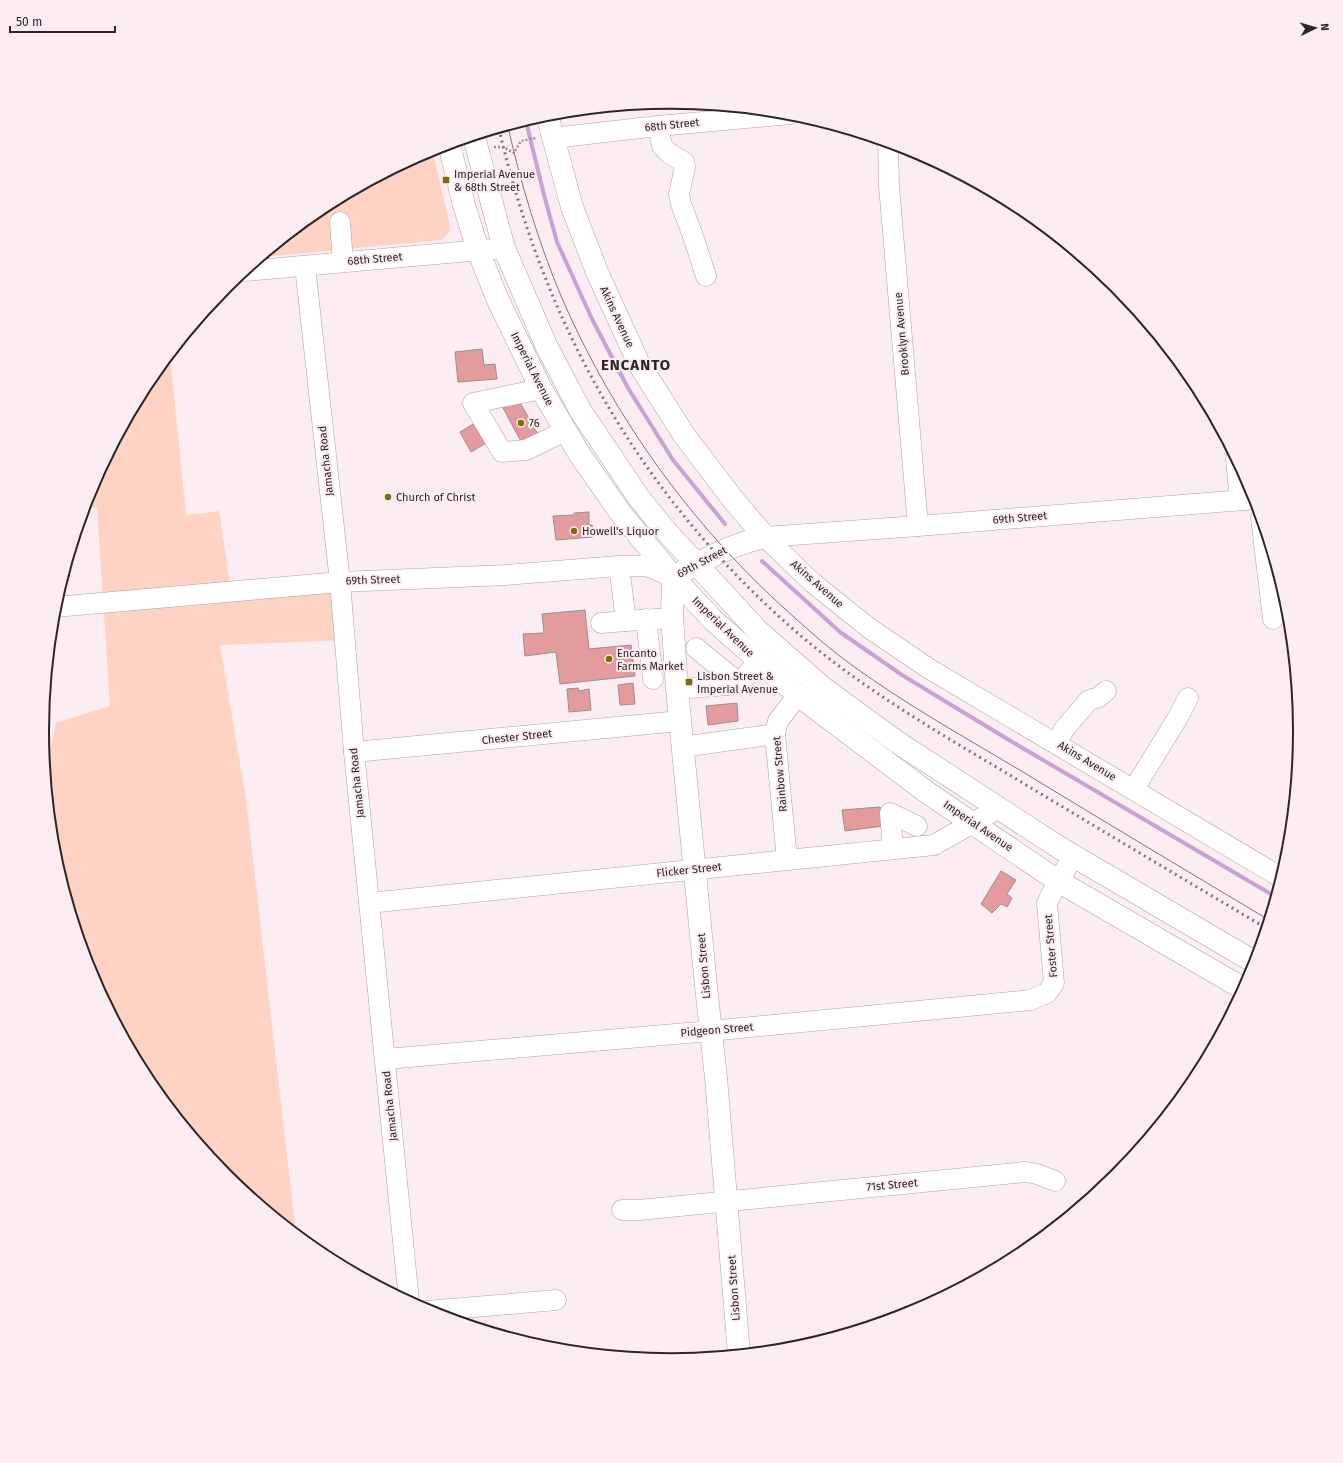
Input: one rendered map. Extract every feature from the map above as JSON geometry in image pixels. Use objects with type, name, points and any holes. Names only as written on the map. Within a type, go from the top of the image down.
[{"type":"main road","name":"Akins Avenue","points":[[546,122],[543,138],[597,272],[639,364],[684,435],[735,502],[765,537]]},
{"type":"main road","name":"Imperial Avenue","points":[[475,141],[504,248],[546,345],[580,410],[638,498],[665,530],[758,631],[822,687],[897,742],[1074,856],[1251,960]]},
{"type":"main road","name":"Imperial Avenue","points":[[451,149],[464,205],[478,250],[497,298],[541,389],[580,455],[622,515],[673,578],[714,621],[798,695],[925,791],[1058,881],[1239,986]]},
{"type":"main road","name":"69th Street","points":[[673,578],[731,546],[765,537]]},
{"type":"main road","name":"Lisbon Street","points":[[673,578],[672,618],[682,747],[716,1078],[740,1350]]},
{"type":"street","name":"68th Street","points":[[543,138],[766,116]]},
{"type":"street","points":[[658,126],[662,146],[670,154],[684,162],[685,167],[679,194],[681,204],[706,276]]},
{"type":"street","name":"Brooklyn Avenue","points":[[888,148],[890,194],[918,526]]},
{"type":"street","points":[[340,222],[343,262]]},
{"type":"street","name":"68th Street","points":[[253,270],[504,248]]},
{"type":"street","name":"Jamacha Road","points":[[305,266],[340,582],[354,752],[386,1059],[407,1295]]},
{"type":"street","points":[[541,389],[473,403],[502,452],[526,450],[565,431]]},
{"type":"street","points":[[1245,488],[1248,499]]},
{"type":"street","name":"69th Street","points":[[765,537],[1248,499]]},
{"type":"street","name":"Akins Avenue","points":[[765,537],[813,583],[869,628],[928,668],[1277,875]]},
{"type":"street","points":[[1263,539],[1273,620]]},
{"type":"street","points":[[619,566],[626,621]]},
{"type":"street","name":"69th Street","points":[[62,606],[340,582],[506,576],[619,566],[647,566],[673,578]]},
{"type":"street","points":[[600,623],[672,618]]},
{"type":"street","points":[[646,620],[653,679]]},
{"type":"street","points":[[696,648],[740,684]]},
{"type":"street","points":[[677,689],[740,684],[758,660]]},
{"type":"street","points":[[1056,743],[1065,728],[1089,700],[1099,697],[1106,691]]},
{"type":"street","name":"Rainbow Street","points":[[787,860],[775,734],[778,721],[798,695]]},
{"type":"street","points":[[1134,789],[1177,719],[1188,698]]},
{"type":"street","name":"Chester Street","points":[[354,752],[680,721]]},
{"type":"street","points":[[682,747],[775,734]]},
{"type":"street","name":"Flicker Street","points":[[369,904],[934,845],[999,808]]},
{"type":"street","points":[[893,849],[890,813],[917,826]]},
{"type":"street","name":"Foster Street","points":[[1047,993],[1054,983],[1047,903],[1058,881],[1074,856]]},
{"type":"street","name":"Pidgeon Street","points":[[386,1059],[710,1031],[1031,1000],[1047,993]]},
{"type":"street","name":"71st Street","points":[[622,1210],[639,1210],[1025,1172],[1037,1174],[1056,1181]]},
{"type":"street","points":[[441,1310],[556,1300]]},
{"type":"path","points":[[494,148],[503,148],[514,153],[521,141],[543,138]]},
{"type":"shaded area","points":[[434,156],[451,230],[442,240],[270,256],[326,214],[360,192]]},
{"type":"shaded area","points":[[171,363],[186,515],[219,511],[232,597],[340,582],[344,640],[220,645],[246,799],[295,1227],[261,1200],[231,1172],[203,1142],[154,1077],[132,1043],[96,970],[70,893],[54,813],[50,753],[56,723],[110,706],[97,507],[91,508],[113,456],[132,420]]},
{"type":"building","points":[[482,349],[484,365],[495,364],[497,379],[458,382],[455,352]]},
{"type":"building","points":[[518,399],[540,438],[524,447],[503,408]]},
{"type":"building","points":[[475,423],[486,443],[471,452],[460,432]]},
{"type":"building","name":"Howell's Liquor","points":[[589,512],[589,525],[592,525],[593,537],[556,540],[553,516],[574,515],[574,513]]},
{"type":"building","points":[[585,610],[589,649],[631,645],[635,676],[560,684],[556,652],[525,656],[523,634],[544,633],[542,614]]},
{"type":"building","points":[[633,683],[635,704],[620,705],[618,685]]},
{"type":"building","points":[[578,688],[579,691],[589,689],[591,710],[569,712],[567,689]]},
{"type":"building","points":[[737,703],[738,721],[708,725],[706,706]]},
{"type":"building","points":[[880,807],[883,826],[845,831],[842,810]]},
{"type":"building","points":[[1001,871],[1016,880],[1007,894],[1012,898],[1007,907],[1001,904],[992,913],[981,904]]},
{"type":"waterway","points":[[527,126],[557,242],[592,319],[628,388],[673,460],[725,524]]},
{"type":"waterway","points":[[762,561],[840,632],[902,675],[1009,740],[1272,895]]},
{"type":"tram line","points":[[509,130],[524,191],[553,275],[582,342],[606,386],[632,429],[660,470],[691,510],[758,584],[809,631],[838,655],[894,694],[1265,918]]},
{"type":"railway","points":[[500,133],[519,202],[543,271],[572,338],[606,403],[645,464],[689,522],[738,577],[793,629],[818,650],[844,670],[897,706],[952,741],[1263,926]]},
{"type":"place","name":"Imperial Avenue & 68th Street","points":[[446,180]]},
{"type":"place","name":"76","points":[[521,423]]},
{"type":"place","name":"Church of Christ","points":[[388,497]]},
{"type":"place","name":"Howell's Liquor","points":[[574,531]]},
{"type":"place","name":"Encanto Farms Market","points":[[609,659]]},
{"type":"place","name":"Lisbon Street & Imperial Avenue","points":[[689,682]]},
{"type":"district","name":"ENCANTO","points":[[636,365]]}]
